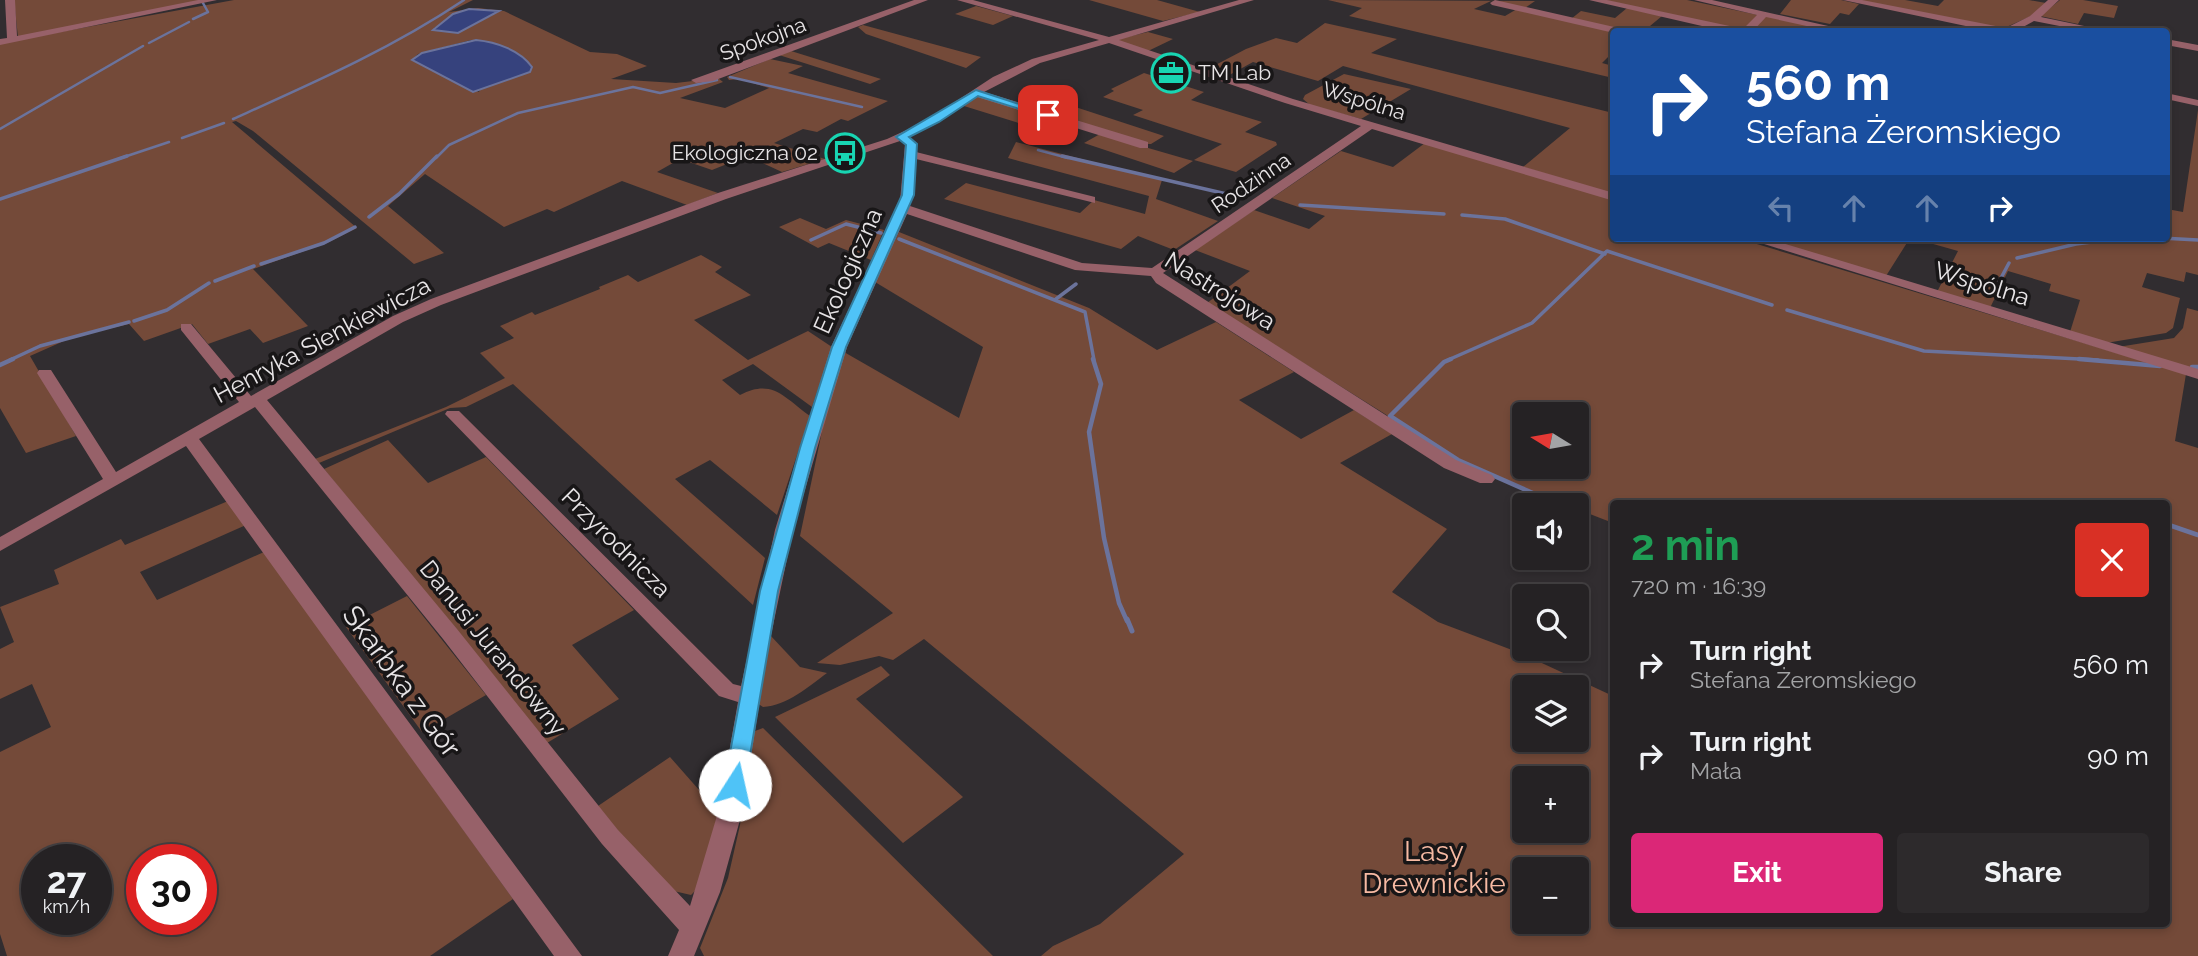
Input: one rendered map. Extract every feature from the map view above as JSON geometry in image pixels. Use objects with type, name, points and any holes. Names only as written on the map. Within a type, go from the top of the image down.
[{"type":"street","points":[[10,0],[12,40]]},
{"type":"street","points":[[0,42],[212,0]]},
{"type":"street","name":"Spokojna","points":[[696,80],[709,79],[923,0]]},
{"type":"street","name":"Wspólna","points":[[962,0],[1104,39],[1370,125],[1610,196]]},
{"type":"street","name":"Henryka Sienkiewicza","points":[[0,545],[398,319],[436,302],[722,196],[901,137],[935,120],[1027,64],[1104,39],[1249,0]]},
{"type":"street","points":[[1594,0],[1727,28]]},
{"type":"street","points":[[1699,0],[1763,13],[1813,28]]},
{"type":"street","points":[[1848,0],[1986,28]]},
{"type":"street","points":[[2014,28],[2033,18],[2054,0]]},
{"type":"street","points":[[1495,3],[1610,29]]},
{"type":"street","points":[[1750,28],[1763,13]]},
{"type":"street","points":[[2033,18],[2087,28]]},
{"type":"street","points":[[2170,43],[2198,48]]},
{"type":"street","points":[[976,93],[1144,145]]},
{"type":"street","points":[[2170,97],[2198,103]]},
{"type":"street","name":"Rodzinna","points":[[1155,272],[1370,125]]},
{"type":"street","points":[[901,137],[911,144],[912,156],[922,156],[1090,200]]},
{"type":"street","name":"Ekologiczna","points":[[681,956],[722,846],[784,530],[839,347],[908,195],[912,156]]},
{"type":"street","name":"Nastrojowa","points":[[903,208],[1080,267],[1155,272],[1161,280],[1438,456],[1486,479]]},
{"type":"street","name":"Wspólna","points":[[1765,242],[2198,374]]},
{"type":"street","name":"Danusi Jurandówny","points":[[186,327],[253,401],[450,634],[610,837],[693,927]]},
{"type":"street","points":[[45,373],[113,481]]},
{"type":"street","name":"Przyrodnicza","points":[[453,414],[611,570],[726,690],[750,697]]},
{"type":"street","name":"Skarbka z Gór","points":[[189,438],[569,956]]},
{"type":"green space","points":[[14,0],[208,0],[18,37]]},
{"type":"green space","points":[[234,0],[473,0],[449,12],[463,10],[434,28],[458,33],[498,12],[487,9],[504,11],[590,52],[617,54],[647,66],[611,79],[676,83],[718,78],[723,82],[680,98],[725,108],[769,88],[739,79],[729,80],[727,77],[770,59],[803,66],[788,73],[888,101],[848,121],[841,119],[817,132],[803,129],[774,143],[825,159],[782,172],[747,156],[712,170],[680,159],[657,172],[718,193],[687,205],[622,181],[554,212],[547,209],[504,227],[425,174],[388,206],[444,253],[414,264],[253,131],[236,121],[232,122],[357,228],[327,243],[253,269],[308,326],[263,343],[250,329],[208,344],[192,324],[144,341],[129,324],[73,337],[30,356],[76,436],[26,453],[0,408],[0,43]],"holes":[[[471,40],[494,43],[479,92],[412,60],[418,54]]]},
{"type":"green space","points":[[1089,0],[1157,0],[1200,12],[1163,21]]},
{"type":"green space","points":[[1328,0],[1535,1],[1525,8],[1491,1],[1474,9],[1505,16],[1517,9],[1610,31],[1610,55],[1602,63],[1610,65],[1610,77],[1349,16],[1362,8]]},
{"type":"green space","points":[[1604,0],[1687,0],[1758,15],[1745,28],[1734,28]]},
{"type":"green space","points":[[1791,0],[1841,0],[1859,4],[1849,15],[1840,13],[1830,24],[1780,14]]},
{"type":"green space","points":[[1856,0],[1905,0],[1938,6],[1944,0],[2029,0],[2046,3],[2031,16],[2004,28]]},
{"type":"green space","points":[[2060,0],[2083,0],[2118,6],[2114,18],[2084,13],[2078,24],[2040,16]]},
{"type":"green space","points":[[976,6],[1013,16],[993,25],[955,14]]},
{"type":"green space","points":[[1627,8],[1662,16],[1650,26],[1660,28],[1614,28],[1571,19],[1581,11],[1615,18]]},
{"type":"green space","points":[[1767,15],[1812,26],[1810,28],[1754,28]]},
{"type":"green space","points":[[1325,23],[1397,39],[1371,53],[1610,112],[1610,193],[1523,167],[1570,128],[1343,66],[1318,81],[1253,62],[1224,78],[1204,71],[1246,49],[1276,38],[1297,43]]},
{"type":"green space","points":[[863,25],[981,57],[966,68],[866,34],[858,27]]},
{"type":"green space","points":[[1148,32],[1173,39],[1146,52],[1114,40]]},
{"type":"green space","points":[[791,51],[881,79],[870,84],[779,55]]},
{"type":"green space","points":[[1144,73],[1204,92],[1191,100],[1262,122],[1245,132],[1276,142],[1277,145],[1236,172],[1194,160],[1222,144],[1133,115],[1143,110],[1103,97],[1114,91],[1111,89]]},
{"type":"green space","points":[[1344,74],[1411,89],[1361,119],[1310,105],[1303,99],[1305,95]]},
{"type":"green space","points":[[979,95],[1059,121],[1041,130],[964,106]]},
{"type":"green space","points":[[1054,100],[1164,136],[1151,144],[1145,144],[1038,109]]},
{"type":"green space","points":[[2198,110],[2198,275],[2186,272],[2184,282],[2147,273],[2142,287],[2180,298],[2173,328],[2166,333],[2106,343],[2070,332],[2080,300],[2049,291],[2051,284],[2008,271],[1990,308],[1937,292],[1958,251],[1926,242],[2170,242],[2170,210],[2183,212]]},
{"type":"green space","points":[[1100,134],[1193,161],[1174,173],[1084,143]]},
{"type":"green space","points":[[1016,142],[1162,180],[1156,199],[1218,221],[1174,250],[1138,236],[1121,249],[944,199],[966,183],[1080,213],[1094,200],[1145,214],[1149,196],[1008,158]]},
{"type":"green space","name":"Lasy Drewnickie","points":[[1425,143],[1610,198],[1610,242],[1750,242],[2186,374],[2175,441],[2198,448],[2198,956],[1041,956],[1053,946],[1100,924],[1184,854],[924,639],[893,660],[879,656],[840,665],[817,663],[893,613],[800,536],[825,417],[844,352],[959,418],[983,347],[875,282],[899,232],[1089,308],[1157,350],[1216,322],[1294,372],[1239,400],[1301,439],[1354,410],[1392,434],[1340,463],[1447,529],[1392,592],[1438,622],[1512,650],[1512,661],[1537,661],[1568,675],[1512,675],[1512,752],[1589,752],[1589,685],[1610,695],[1610,927],[2170,927],[2170,500],[1610,500],[1610,522],[1589,514],[1589,493],[1535,493],[1454,461],[1385,414],[1207,303],[1250,271],[1195,250],[1254,210],[1309,229],[1325,216],[1272,198],[1341,151],[1393,167]]},
{"type":"green space","points":[[800,218],[826,229],[846,220],[884,230],[871,260],[829,243],[818,248],[779,227]]},
{"type":"green space","points":[[1774,242],[1907,242],[1886,276]]},
{"type":"green space","points":[[701,255],[722,267],[715,272],[751,295],[694,320],[748,360],[808,331],[832,347],[812,407],[753,364],[722,380],[740,395],[761,388],[777,392],[810,416],[777,515],[710,460],[675,479],[765,558],[753,605],[513,384],[466,407],[450,408],[319,463],[315,459],[446,407],[505,378],[480,353],[514,338],[500,326],[532,312],[535,315],[628,275],[638,282]]},
{"type":"green space","points":[[2187,308],[2198,311],[2198,370],[2118,347],[2174,338],[2183,328]]},
{"type":"green space","points":[[388,440],[428,483],[486,457],[634,610],[572,645],[619,699],[547,743],[324,469]]},
{"type":"green space","points":[[228,501],[246,525],[140,572],[157,600],[264,552],[513,899],[430,956],[7,956],[0,934],[0,752],[51,727],[32,684],[0,699],[0,649],[14,642],[0,607],[59,584],[54,570],[121,539],[125,545]]},
{"type":"green space","points":[[407,596],[486,695],[422,732],[346,627]]},
{"type":"green space","points":[[770,635],[800,667],[827,673],[789,699],[763,707],[757,703]]},
{"type":"green space","points":[[881,666],[890,675],[856,699],[963,797],[903,843],[775,717]]},
{"type":"green space","points":[[763,728],[993,956],[704,956],[700,948],[728,878],[740,825],[753,738],[755,731]]},
{"type":"green space","points":[[670,757],[722,816],[699,887],[691,895],[665,889],[598,806]]},
{"type":"water","points":[[469,9],[499,11],[458,33],[433,30],[453,14]]},
{"type":"water","points":[[476,40],[499,45],[521,56],[532,67],[530,72],[473,92],[412,60],[422,53]]},
{"type":"waterway","points":[[233,119],[380,50],[464,0]]},
{"type":"waterway","points":[[193,19],[208,12],[203,3]]},
{"type":"waterway","points":[[149,43],[189,22]]},
{"type":"waterway","points":[[0,129],[143,46]]},
{"type":"waterway","points":[[730,77],[862,107]]},
{"type":"waterway","points":[[436,158],[449,145],[518,113],[633,87],[660,93],[717,80]]},
{"type":"waterway","points":[[182,138],[224,123]]},
{"type":"waterway","points":[[127,156],[169,142]]},
{"type":"waterway","points":[[1038,150],[1068,158]]},
{"type":"waterway","points":[[0,199],[127,156]]},
{"type":"waterway","points":[[121,158],[127,156]]},
{"type":"waterway","points":[[369,217],[399,194],[437,156]]},
{"type":"waterway","points":[[1062,156],[1244,198]]},
{"type":"waterway","points":[[1300,205],[1444,214]]},
{"type":"waterway","points":[[1462,215],[1505,219],[1604,254]]},
{"type":"waterway","points":[[811,240],[846,224],[881,233]]},
{"type":"waterway","points":[[261,264],[324,243],[355,227]]},
{"type":"waterway","points":[[2170,238],[2198,240]]},
{"type":"waterway","points":[[899,239],[1085,312],[1094,360]]},
{"type":"waterway","points":[[2017,258],[2092,242]]},
{"type":"waterway","points":[[1604,254],[1607,251],[1772,305]]},
{"type":"waterway","points":[[1448,360],[1532,323],[1604,254]]},
{"type":"waterway","points":[[1994,291],[2009,263]]},
{"type":"waterway","points":[[215,281],[254,266]]},
{"type":"waterway","points":[[134,321],[167,310],[209,283]]},
{"type":"waterway","points":[[1056,299],[1076,284]]},
{"type":"waterway","points":[[1787,310],[1924,351],[2079,359]]},
{"type":"waterway","points":[[10,360],[40,346],[129,322]]},
{"type":"waterway","points":[[0,365],[13,359]]},
{"type":"waterway","points":[[1093,359],[1101,384],[1089,432],[1104,538],[1119,603],[1127,621]]},
{"type":"waterway","points":[[1451,359],[1444,362],[1390,416],[1458,460],[1533,493]]},
{"type":"waterway","points":[[2079,359],[2098,360]]},
{"type":"waterway","points":[[2079,359],[2160,366]]},
{"type":"waterway","points":[[2192,367],[2198,367]]},
{"type":"waterway","points":[[2170,525],[2198,535]]},
{"type":"waterway","points":[[1127,619],[1132,631]]},
{"type":"place","name":"TM Lab","points":[[1171,73]]},
{"type":"place","name":"Ekologiczna 02","points":[[845,153]]},
{"type":"route","points":[[735,785],[769,591],[807,448],[839,347],[908,195],[911,144],[901,137],[935,120],[976,93],[1048,115]]}]
